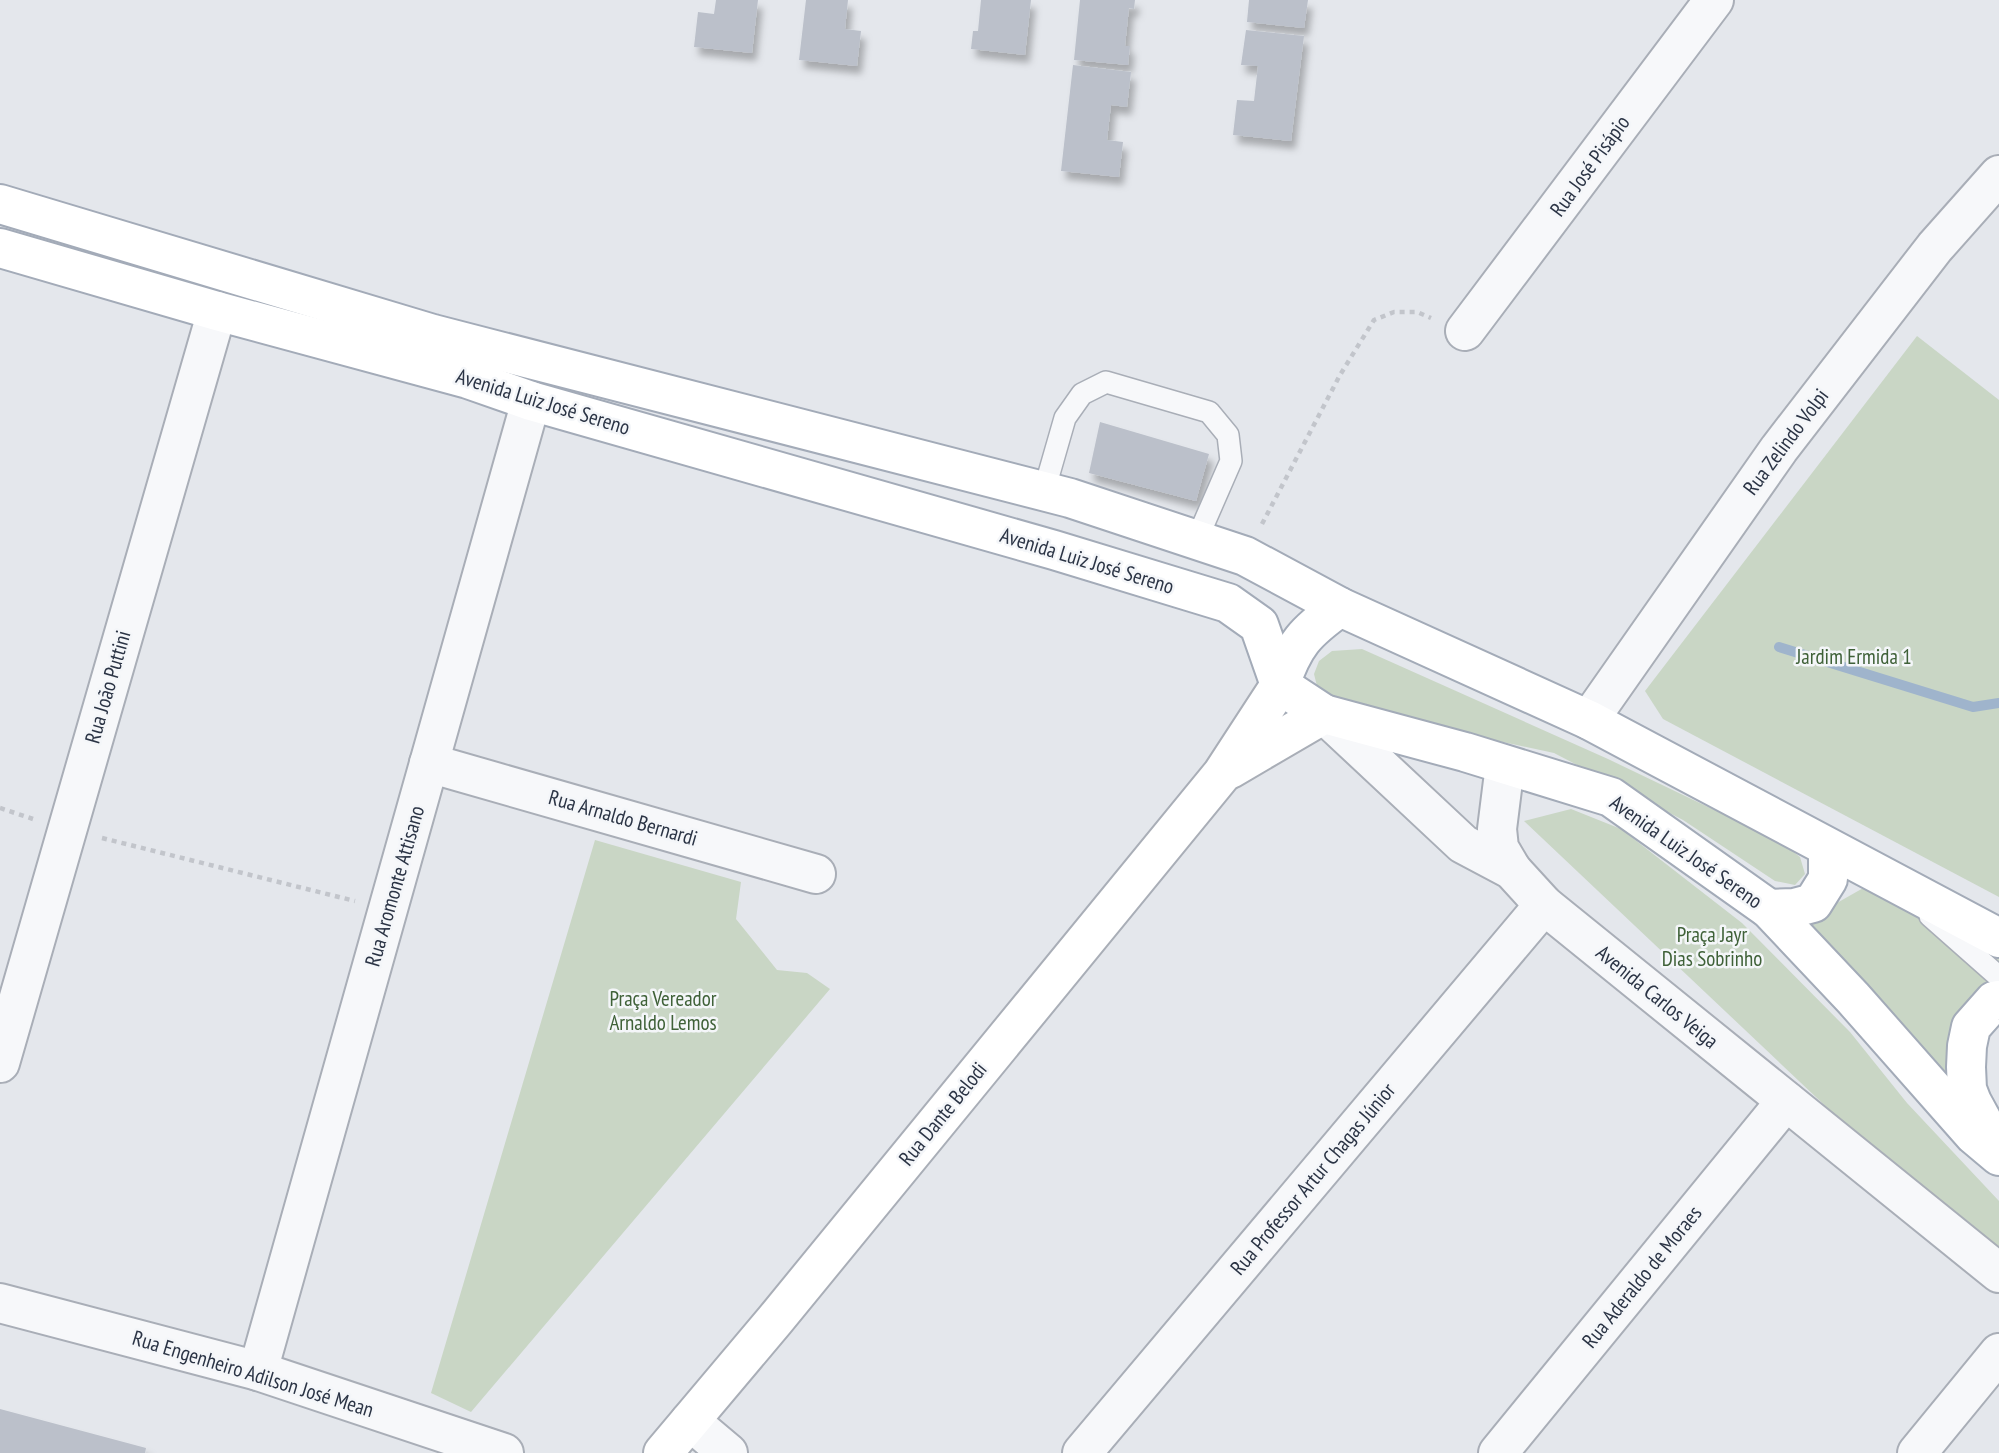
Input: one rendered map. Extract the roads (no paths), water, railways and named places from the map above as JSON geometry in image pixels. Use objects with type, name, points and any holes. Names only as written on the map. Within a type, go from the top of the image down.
[{"type":"main road","name":"Avenida Luiz José Sereno","points":[[0,204],[433,334],[1057,495],[1245,556],[1340,607],[1589,720],[1999,938]]},
{"type":"main road","name":"Avenida Luiz José Sereno","points":[[0,248],[468,379],[531,401],[1054,550],[1228,603],[1259,625],[1280,685],[1324,714],[1465,752],[1611,797],[1769,909],[1853,998],[1973,1135],[1999,1156]]},
{"type":"main road","points":[[1054,550],[1057,495]]},
{"type":"main road","points":[[1222,774],[1280,685],[1288,661],[1306,633],[1340,607]]},
{"type":"main road","points":[[1222,774],[1324,714]]},
{"type":"main road","name":"Rua Dante Belodi","points":[[663,1453],[1222,774]]},
{"type":"main road","points":[[1769,909],[1794,908],[1813,903],[1828,879],[1828,848]]},
{"type":"main road","points":[[1987,1025],[1967,1089],[1985,1111],[1999,1148]]},
{"type":"street","name":"Rua José Pisápio","points":[[1465,331],[1714,0]]},
{"type":"street","name":"Rua Zelindo Volpi","points":[[1589,720],[1779,449],[1935,247],[1999,175]]},
{"type":"street","name":"Rua João Puttini","points":[[0,1063],[217,310]]},
{"type":"street","name":"Rua Aromonte Attisano","points":[[258,1371],[531,401]]},
{"type":"street","name":"Avenida Carlos Veiga","points":[[1324,714],[1463,844],[1511,870],[1544,905],[1999,1273]]},
{"type":"street","name":"Rua Arnaldo Bernardi","points":[[429,763],[816,874]]},
{"type":"street","points":[[1506,765],[1497,829],[1499,848],[1511,870]]},
{"type":"street","name":"Rua Professor Artur Chagas Júnior","points":[[1082,1453],[1544,905]]},
{"type":"street","name":"Rua Aderaldo de Moraes","points":[[1497,1453],[1786,1101]]},
{"type":"street","name":"Rua Engenheiro Adilson José Mean","points":[[0,1303],[258,1371],[504,1453]]},
{"type":"street","points":[[1917,1453],[1999,1353]]},
{"type":"street","points":[[690,1421],[728,1453]]},
{"type":"lane","points":[[1057,495],[1065,418],[1082,394],[1106,382],[1209,412],[1228,435],[1231,461],[1197,539]]},
{"type":"lane","points":[[1889,879],[1999,977]]},
{"type":"waterway","points":[[1779,647],[1973,707],[1999,703]]},
{"type":"park label","name":"Jardim Ermida 1","points":[[1854,657]]},
{"type":"park label","name":"Praça Jayr Dias Sobrinho","points":[[1712,947]]},
{"type":"park label","name":"Praça Vereador Arnaldo Lemos","points":[[663,1011]]}]
